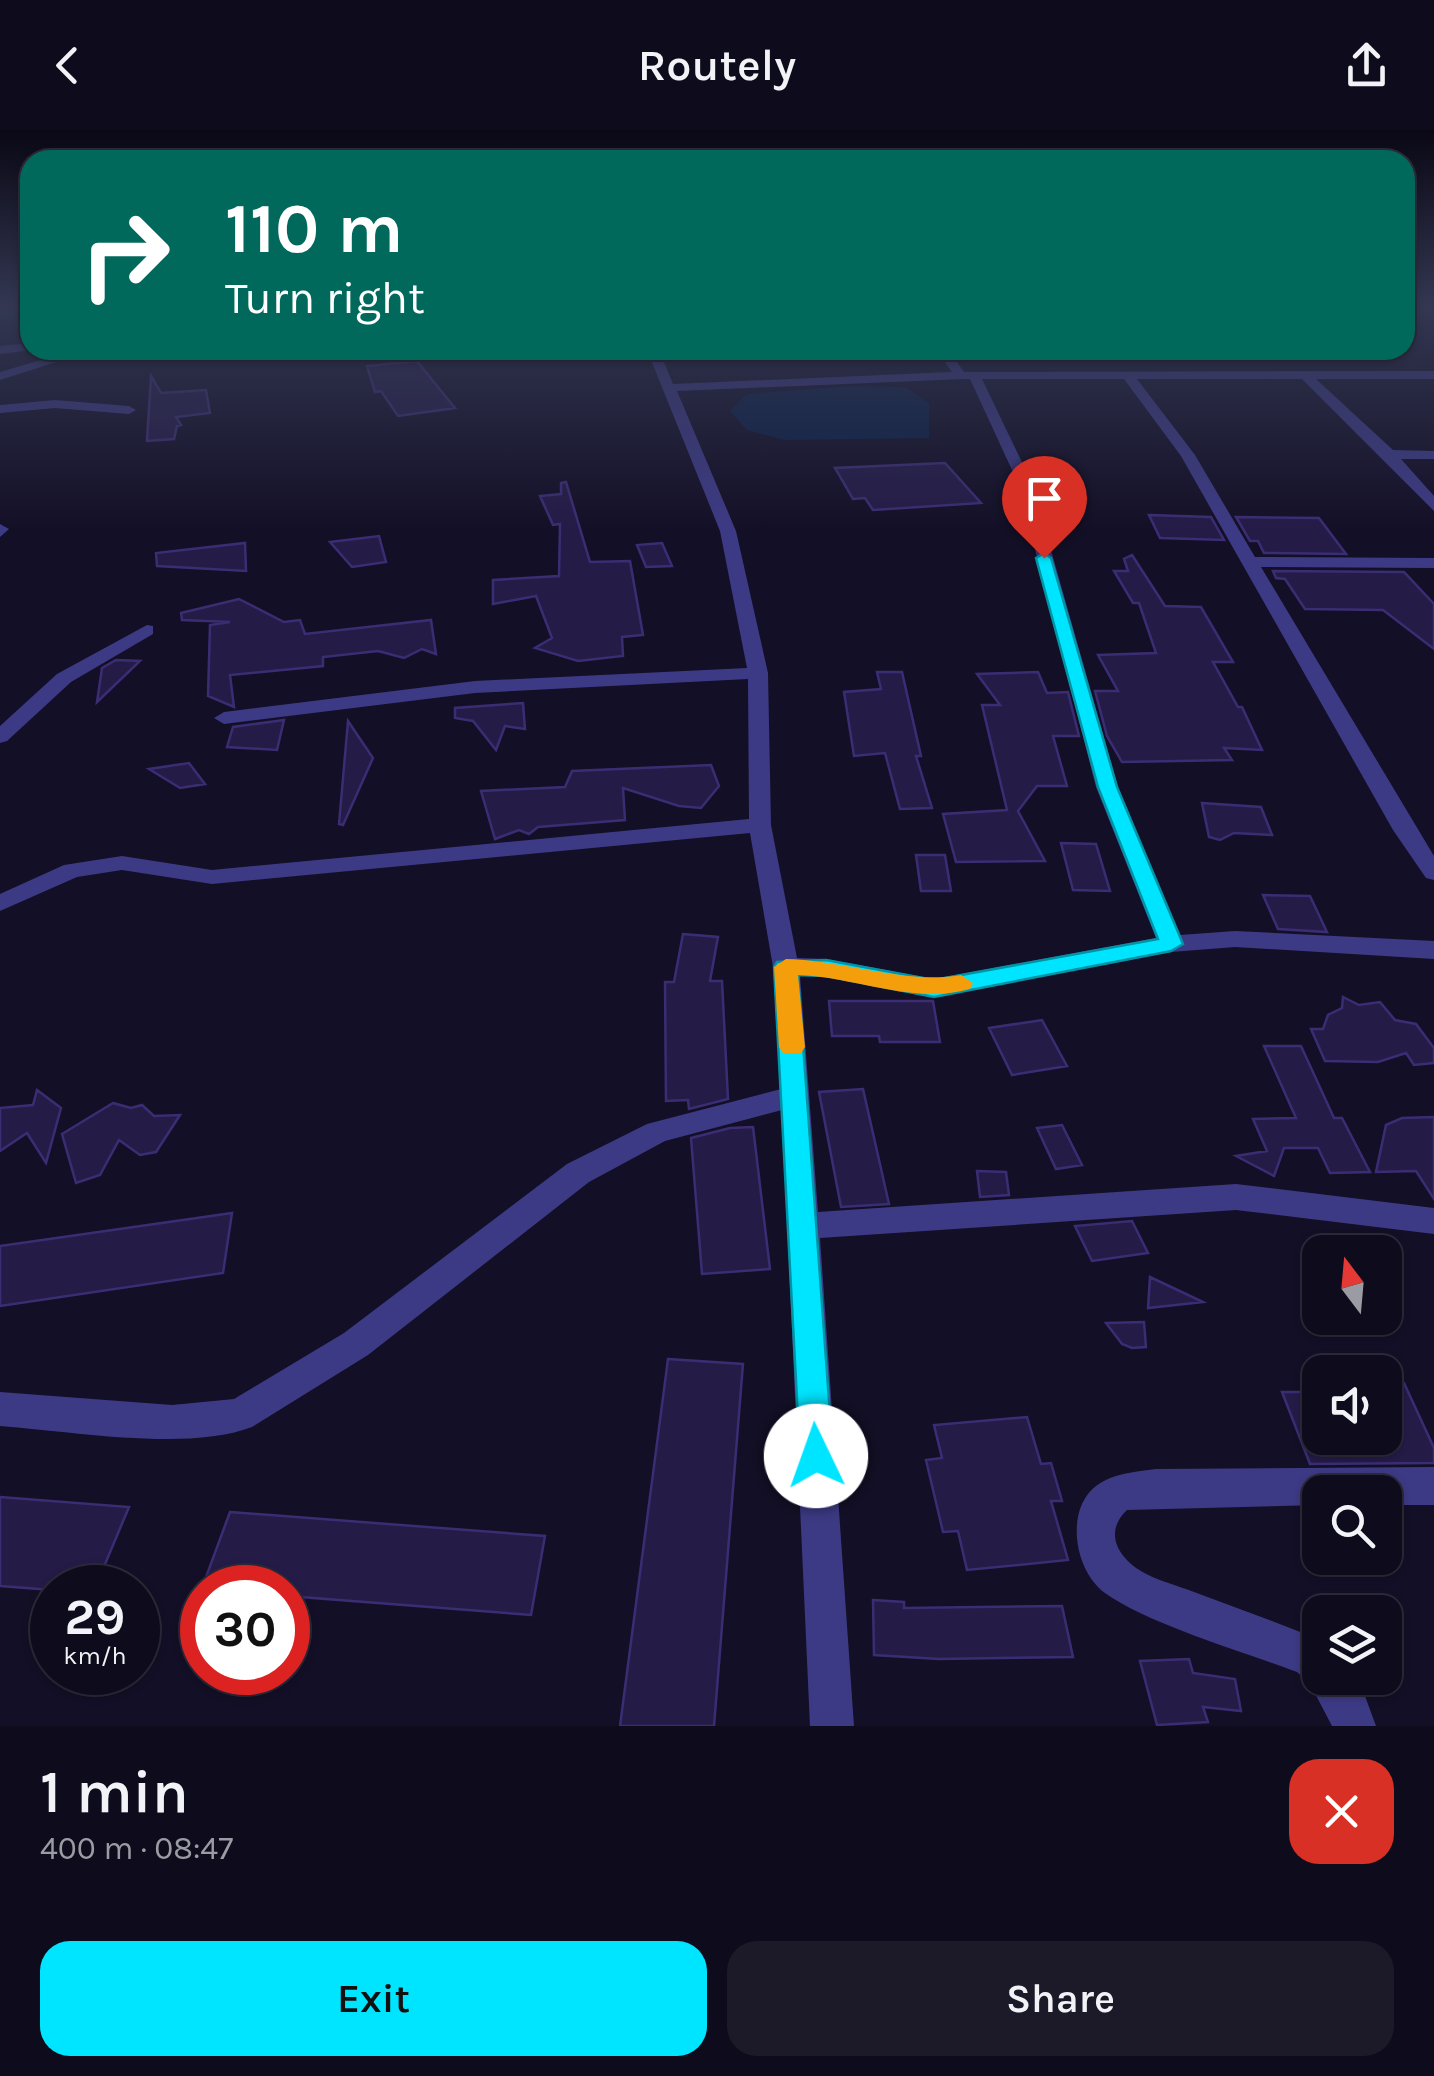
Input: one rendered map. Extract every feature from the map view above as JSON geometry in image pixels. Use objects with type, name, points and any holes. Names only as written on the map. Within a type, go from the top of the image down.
[{"type":"street","points":[[664,381],[728,530],[758,674],[760,825],[786,967],[832,1726]]},
{"type":"street","points":[[667,388],[830,381]]},
{"type":"street","points":[[970,381],[1025,482],[1108,787],[1171,944]]},
{"type":"street","points":[[1133,381],[1188,455],[1404,830],[1434,873]]},
{"type":"street","points":[[1312,381],[1389,454],[1434,506]]},
{"type":"street","points":[[0,409],[56,404],[129,410]]},
{"type":"street","points":[[1389,454],[1434,454]]},
{"type":"street","points":[[1251,562],[1434,564]]},
{"type":"street","points":[[0,736],[64,678],[147,630]]},
{"type":"street","points":[[224,718],[474,687],[758,674]]},
{"type":"street","points":[[0,904],[72,870],[122,862],[212,877],[760,825]]},
{"type":"street","points":[[786,967],[826,968],[934,988],[1171,944],[1284,940],[1434,950]]},
{"type":"street","points":[[0,1409],[172,1422],[239,1415],[356,1344],[578,1173],[656,1132],[796,1096]]},
{"type":"street","points":[[803,1226],[1236,1197],[1434,1221]]},
{"type":"street","points":[[1302,1654],[1149,1596],[1116,1577],[1099,1553],[1094,1529],[1098,1510],[1120,1492],[1156,1488],[1434,1486]]},
{"type":"street","points":[[1340,1695],[1354,1726]]},
{"type":"water","points":[[852,386],[905,387],[929,403],[929,438],[785,440],[747,430],[730,411],[747,394]]},
{"type":"building","points":[[151,381],[161,393],[206,390],[210,413],[176,417],[181,425],[177,426],[174,439],[147,441]]},
{"type":"building","points":[[372,381],[434,381],[455,408],[398,416],[381,391],[375,392]]},
{"type":"building","points":[[945,463],[981,503],[873,510],[865,498],[853,499],[835,468]]},
{"type":"building","points":[[566,482],[590,562],[630,561],[643,635],[622,637],[623,656],[578,661],[535,648],[552,638],[536,596],[493,604],[493,580],[559,576],[560,524],[553,525],[540,496],[561,494],[561,483]]},
{"type":"building","points":[[1149,515],[1211,517],[1224,540],[1160,538]]},
{"type":"building","points":[[1236,517],[1319,518],[1346,554],[1264,553],[1258,541],[1250,541]]},
{"type":"building","points":[[379,536],[386,562],[352,567],[330,542]]},
{"type":"building","points":[[245,543],[246,571],[157,566],[156,553]]},
{"type":"building","points":[[662,543],[672,566],[646,567],[637,545]]},
{"type":"building","points":[[1132,555],[1165,606],[1201,607],[1233,662],[1213,662],[1238,707],[1242,707],[1262,750],[1224,748],[1232,760],[1122,762],[1107,736],[1095,691],[1118,691],[1098,655],[1156,653],[1139,603],[1133,603],[1114,571],[1128,571],[1124,559]]},
{"type":"building","points":[[1273,571],[1404,572],[1434,604],[1434,649],[1383,610],[1305,609],[1285,579],[1276,578]]},
{"type":"building","points":[[239,599],[284,622],[300,620],[305,634],[431,620],[436,654],[422,649],[404,658],[378,651],[323,657],[323,666],[230,675],[234,707],[208,696],[210,625],[230,622],[182,620],[181,613]]},
{"type":"building","points":[[116,660],[140,661],[97,702],[102,668]]},
{"type":"building","points":[[877,672],[902,672],[921,756],[916,756],[932,808],[900,809],[885,753],[854,756],[844,692],[881,689]]},
{"type":"building","points":[[1038,672],[1047,693],[1068,692],[1079,736],[1053,736],[1067,786],[1037,786],[1018,811],[1045,861],[956,862],[943,814],[1007,810],[982,705],[1000,705],[977,674]]},
{"type":"building","points":[[523,703],[525,729],[505,726],[496,750],[473,721],[455,718],[455,708]]},
{"type":"building","points":[[284,720],[277,750],[227,747],[233,727]]},
{"type":"building","points":[[348,721],[373,758],[343,825],[339,824]]},
{"type":"building","points":[[189,763],[205,784],[180,788],[149,769]]},
{"type":"building","points":[[711,765],[719,786],[701,808],[679,806],[623,788],[625,820],[538,827],[529,834],[519,830],[495,839],[481,791],[565,787],[572,771]]},
{"type":"building","points":[[1202,803],[1261,807],[1272,835],[1234,833],[1220,840],[1209,837]]},
{"type":"building","points":[[1061,843],[1096,844],[1110,891],[1073,890]]},
{"type":"building","points":[[916,855],[945,855],[951,891],[921,891]]},
{"type":"building","points":[[1263,895],[1310,896],[1327,932],[1278,929]]},
{"type":"building","points":[[683,934],[718,937],[710,981],[722,981],[728,1099],[689,1109],[688,1100],[666,1101],[665,982],[674,982]]},
{"type":"building","points":[[1343,997],[1359,1005],[1380,1002],[1395,1020],[1416,1024],[1434,1048],[1434,1063],[1414,1065],[1406,1053],[1378,1062],[1325,1061],[1311,1029],[1323,1029],[1328,1015],[1342,1008]]},
{"type":"building","points":[[829,1001],[933,1001],[940,1042],[880,1042],[879,1036],[832,1036]]},
{"type":"building","points":[[1042,1020],[1067,1066],[1012,1075],[989,1028]]},
{"type":"building","points":[[1264,1046],[1301,1046],[1334,1118],[1342,1118],[1370,1172],[1330,1173],[1318,1148],[1284,1148],[1274,1176],[1236,1156],[1267,1151],[1253,1119],[1296,1118]]},
{"type":"building","points":[[863,1089],[889,1204],[841,1207],[819,1092]]},
{"type":"building","points":[[37,1090],[61,1108],[46,1163],[27,1133],[0,1151],[0,1108],[33,1105]]},
{"type":"building","points":[[113,1103],[131,1108],[142,1105],[154,1116],[180,1115],[156,1152],[140,1155],[119,1140],[100,1175],[76,1183],[62,1134]]},
{"type":"building","points":[[1434,1117],[1434,1199],[1416,1171],[1376,1172],[1386,1125],[1402,1118]]},
{"type":"building","points":[[1062,1125],[1082,1165],[1056,1169],[1037,1128]]},
{"type":"building","points":[[753,1127],[770,1269],[702,1274],[691,1138],[730,1128]]},
{"type":"building","points":[[977,1171],[1006,1172],[1009,1195],[980,1197]]},
{"type":"building","points":[[232,1213],[223,1273],[0,1306],[0,1246]]},
{"type":"building","points":[[1132,1221],[1148,1253],[1092,1261],[1075,1226]]},
{"type":"building","points":[[1150,1277],[1203,1302],[1148,1308]]},
{"type":"building","points":[[1144,1322],[1146,1347],[1132,1348],[1122,1344],[1106,1323]]},
{"type":"building","points":[[668,1359],[743,1364],[714,1726],[620,1726]]},
{"type":"building","points":[[1402,1383],[1434,1448],[1434,1463],[1310,1464],[1306,1455],[1402,1455]]},
{"type":"building","points":[[1282,1392],[1302,1392],[1302,1443]]},
{"type":"building","points":[[1027,1417],[1041,1464],[1051,1463],[1062,1501],[1051,1501],[1068,1560],[967,1570],[958,1531],[943,1532],[926,1460],[942,1458],[934,1425]]},
{"type":"building","points":[[0,1497],[129,1507],[105,1565],[30,1565],[30,1588],[0,1586]]},
{"type":"building","points":[[230,1512],[545,1536],[531,1615],[310,1598],[310,1565],[210,1565]]},
{"type":"building","points":[[873,1600],[904,1602],[904,1608],[1062,1606],[1073,1657],[939,1659],[874,1655]]},
{"type":"building","points":[[1189,1659],[1193,1673],[1235,1679],[1241,1711],[1203,1707],[1208,1722],[1157,1725],[1140,1661]]},
{"type":"slow traffic","points":[[792,1047],[786,967],[826,968],[934,988],[961,983]]},
{"type":"route","points":[[816,1456],[786,967],[826,968],[934,988],[1171,944],[1108,787],[1044,558]]}]
